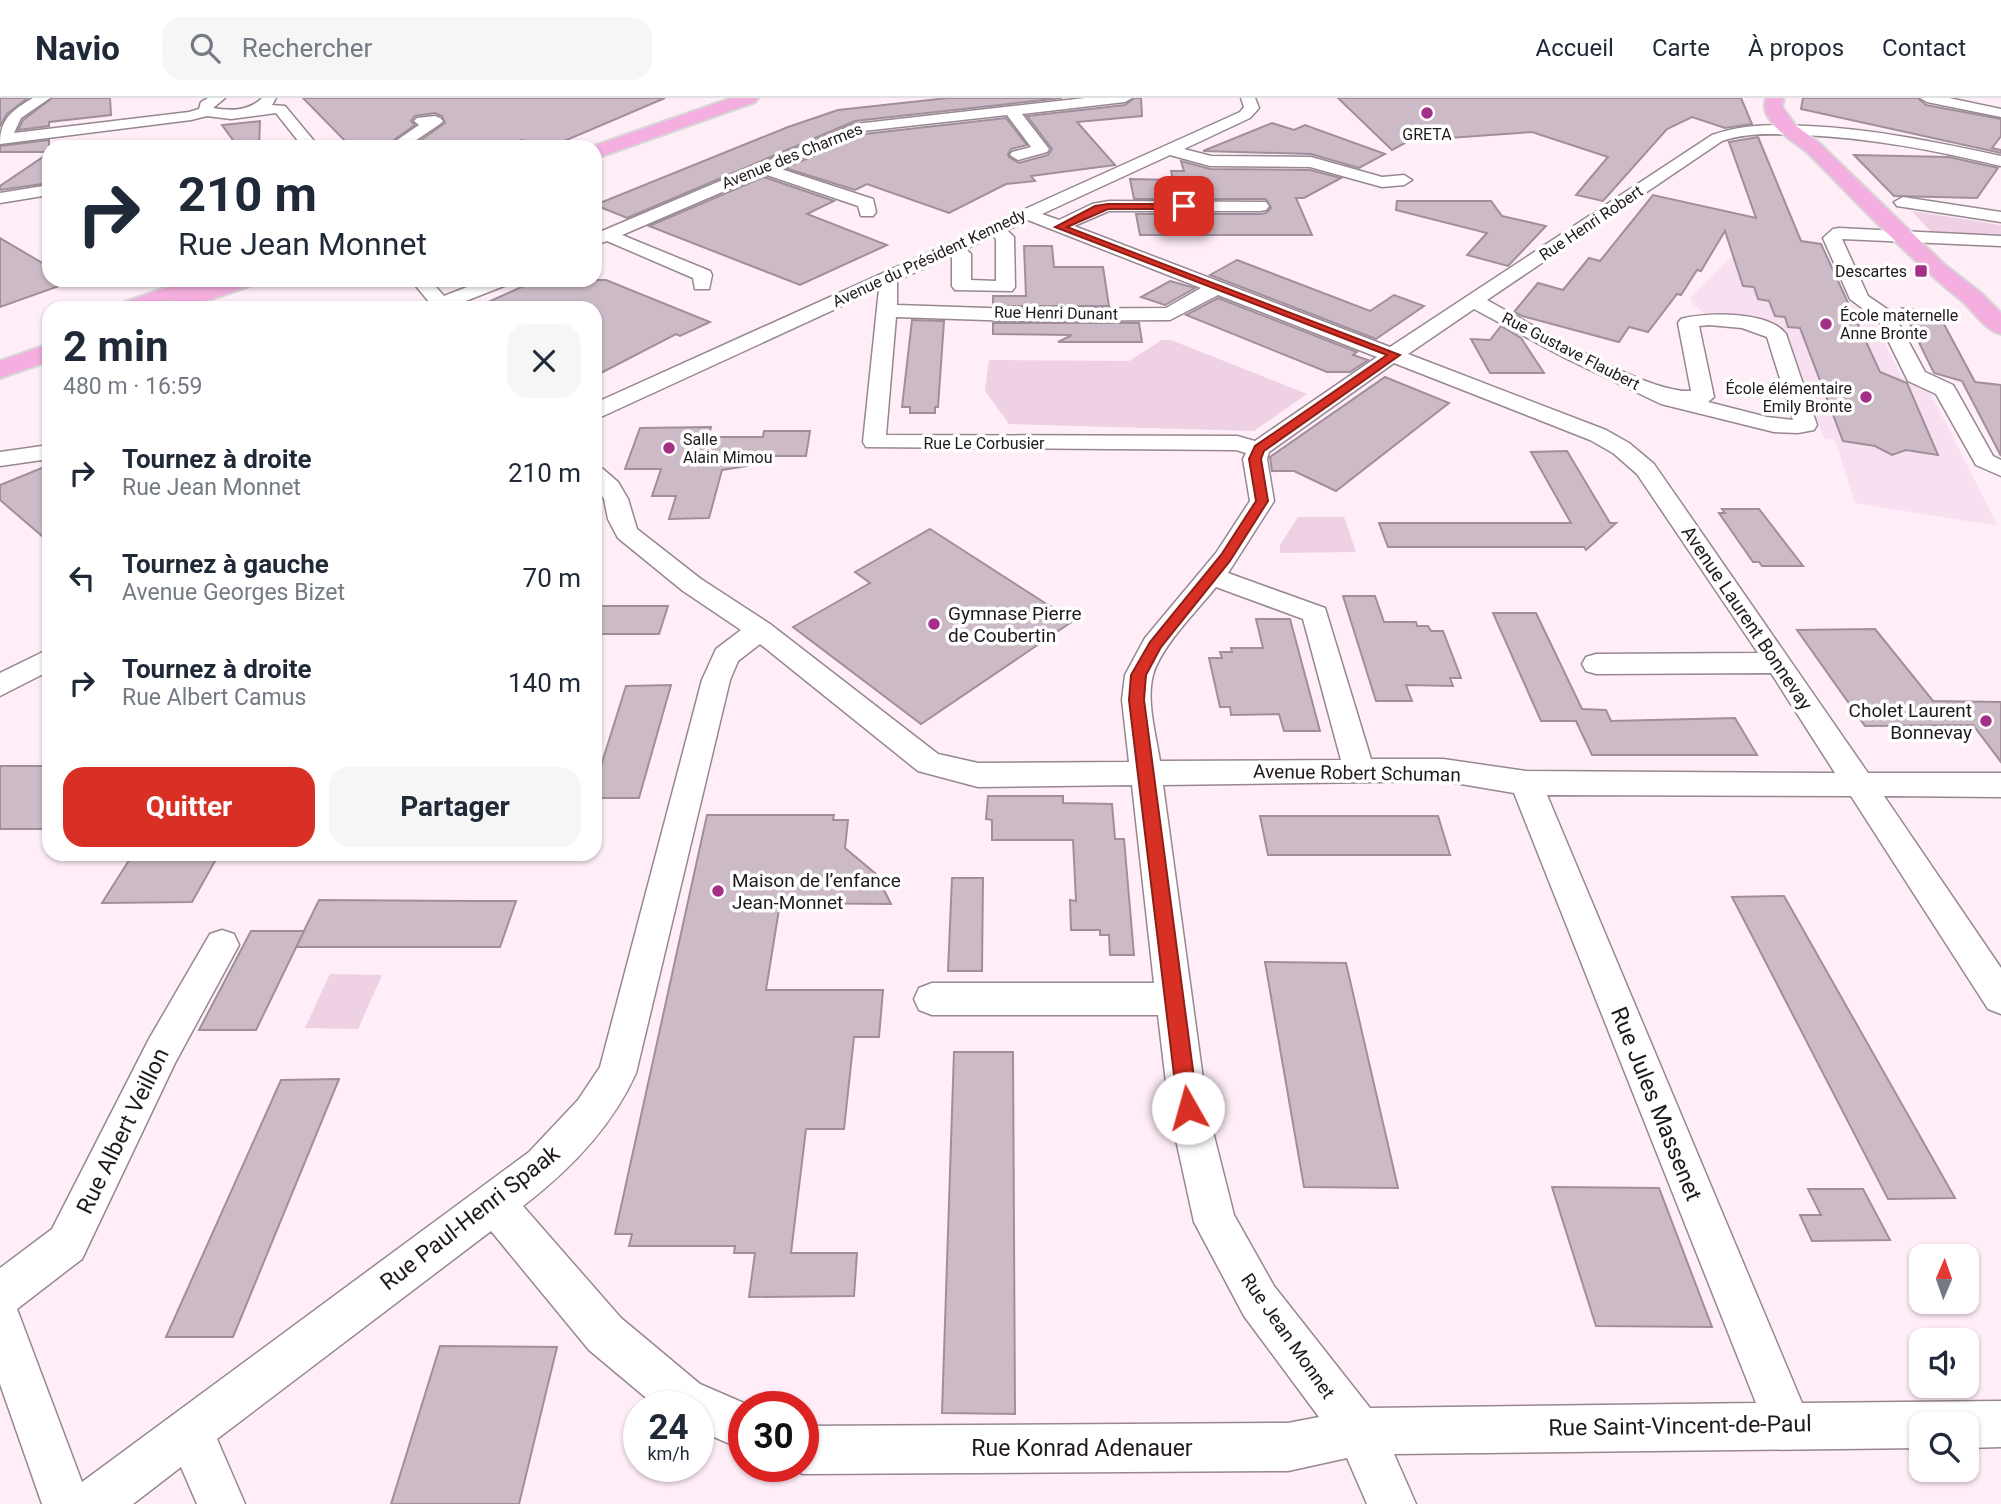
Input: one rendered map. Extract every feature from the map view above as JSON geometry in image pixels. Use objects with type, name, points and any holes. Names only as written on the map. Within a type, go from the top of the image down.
[{"type":"main road","points":[[592,140],[701,98]]},
{"type":"main road","points":[[657,129],[729,98]]},
{"type":"main road","points":[[602,149],[749,98]]},
{"type":"main road","points":[[1777,98],[1773,107],[1777,117],[1800,135],[1937,270],[1973,298],[2001,327]]},
{"type":"main road","points":[[1937,270],[1954,297],[2001,349]]},
{"type":"main road","points":[[150,301],[190,287]]},
{"type":"main road","points":[[187,301],[225,287]]},
{"type":"main road","points":[[0,355],[42,340]]},
{"type":"main road","points":[[0,370],[42,355]]},
{"type":"street","points":[[1,139],[15,115],[43,98]]},
{"type":"street","points":[[206,111],[206,105],[219,98]]},
{"type":"street","name":"Avenue des Charmes","points":[[602,238],[860,127],[1125,98]]},
{"type":"street","name":"Avenue du Président Kennedy","points":[[602,408],[1245,115],[1252,108],[1248,98]]},
{"type":"street","points":[[1927,98],[2001,114]]},
{"type":"street","points":[[1,139],[191,116],[206,111],[228,114],[263,103],[279,109],[305,140]]},
{"type":"street","points":[[1011,110],[1041,149],[1018,155]]},
{"type":"street","points":[[406,140],[435,121],[422,121]]},
{"type":"street","points":[[96,140],[102,127]]},
{"type":"street","name":"Rue Henri Robert","points":[[1395,355],[1717,138],[1740,130],[1800,135],[1884,136],[2001,161]]},
{"type":"street","points":[[1170,150],[1210,161],[1311,163],[1382,182],[1404,180]]},
{"type":"street","points":[[762,168],[867,203],[867,212]]},
{"type":"street","points":[[0,198],[42,191]]},
{"type":"street","points":[[1903,202],[2001,217]]},
{"type":"street","points":[[1059,227],[1098,208],[1108,206],[1260,206]]},
{"type":"street","name":"Avenue Laurent Bonnevay","points":[[1027,214],[1598,435],[1620,448],[1646,469],[1779,663],[2001,998]]},
{"type":"street","points":[[954,248],[962,254],[962,286],[1005,286],[1005,237],[994,229]]},
{"type":"street","points":[[2001,241],[1839,233],[1832,238],[1860,299],[1886,317],[1916,376],[1945,390],[1984,460],[2001,469]]},
{"type":"street","points":[[602,238],[704,275],[702,285]]},
{"type":"street","name":"Rue Le Corbusier","points":[[884,280],[889,284],[874,442],[1237,443],[1259,449]]},
{"type":"street","points":[[426,287],[438,301]]},
{"type":"street","points":[[454,301],[486,287]]},
{"type":"street","name":"Rue Henri Dunant","points":[[887,311],[1016,315],[1170,314],[1217,287]]},
{"type":"street","name":"Rue Gustave Flaubert","points":[[1474,301],[1600,369],[1669,399],[1696,408],[1790,428],[1806,425],[1776,334],[1758,325],[1699,319],[1688,323],[1703,397],[1669,399]]},
{"type":"street","points":[[1259,449],[1395,355]]},
{"type":"street","name":"Rue Jean Monnet","points":[[1259,449],[1255,459],[1262,501],[1212,576],[1155,645],[1139,675],[1137,700],[1188,1108],[1215,1222],[1259,1301],[1359,1432],[1392,1504]]},
{"type":"street","points":[[0,459],[42,453]]},
{"type":"street","name":"Avenue Robert Schuman","points":[[602,479],[616,499],[620,519],[627,533],[692,585],[760,630],[929,763],[978,775],[1443,770],[1526,783],[2001,785]]},
{"type":"street","points":[[1212,576],[1315,614],[1359,770]]},
{"type":"street","name":"Rue Paul-Henri Spaak","points":[[93,1504],[543,1166],[592,1113],[617,1073],[716,680],[726,656],[760,630]]},
{"type":"street","points":[[0,686],[42,663]]},
{"type":"street","points":[[1596,664],[1779,663]]},
{"type":"street","name":"Rue Jules Massenet","points":[[1526,783],[1787,1425]]},
{"type":"street","name":"Rue Albert Veillon","points":[[0,1296],[67,1244],[162,1051],[222,945]]},
{"type":"street","points":[[932,999],[1175,999]]},
{"type":"street","points":[[494,1203],[605,1334],[684,1400],[728,1420]]},
{"type":"street","points":[[0,1321],[66,1504]]},
{"type":"street","name":"Rue Saint-Vincent-de-Paul","points":[[1359,1432],[2001,1424]]},
{"type":"street","points":[[190,1432],[221,1504]]},
{"type":"street","name":"Rue Konrad Adenauer","points":[[819,1450],[1288,1447],[1359,1432]]},
{"type":"shaded area","points":[[1912,211],[2001,225],[2001,235],[1931,232]]},
{"type":"shaded area","points":[[1746,243],[1871,316],[1902,377],[1930,392],[1998,526],[1855,503],[1835,440],[1824,438],[1788,337],[1782,331],[1708,316],[1693,304],[1690,298]]},
{"type":"shaded area","points":[[1162,340],[1171,340],[1307,394],[1254,431],[1009,424],[985,391],[989,360],[1129,361]]},
{"type":"shaded area","points":[[1298,517],[1344,517],[1356,552],[1280,553],[1280,545]]},
{"type":"shaded area","points":[[330,974],[382,975],[358,1029],[305,1028]]},
{"type":"building","points":[[0,98],[28,98],[7,114],[0,126]]},
{"type":"building","points":[[52,98],[110,98],[111,115],[49,122],[49,126],[18,130],[23,120]]},
{"type":"building","points":[[303,98],[665,98],[567,140],[421,140],[445,123],[442,116],[435,113],[415,116],[411,121],[415,125],[394,140],[344,140]]},
{"type":"building","points":[[948,98],[1062,98],[855,121],[627,218],[602,208],[602,202],[788,127],[838,110]]},
{"type":"building","points":[[1134,98],[1141,98],[1142,116],[1077,122],[1115,165],[1031,176],[1035,181],[1006,184],[949,213],[867,184],[855,190],[785,168],[864,134],[1006,118],[1027,145],[1011,149],[1008,154],[1019,163],[1048,155],[1052,149],[1027,116],[1125,105]]},
{"type":"building","points":[[1338,98],[1741,98],[1752,124],[1725,128],[1692,117],[1667,129],[1603,201],[1576,195],[1608,157],[1532,132],[1421,140],[1418,136],[1392,150]]},
{"type":"building","points":[[1803,98],[1918,98],[1926,105],[2001,119],[2001,136],[1992,148],[2001,150],[2001,153],[1801,109]]},
{"type":"building","points":[[260,121],[259,140],[233,140],[222,125]]},
{"type":"building","points":[[1272,123],[1294,130],[1305,125],[1385,154],[1359,168],[1311,154],[1203,151]]},
{"type":"building","points":[[1758,137],[1801,241],[1821,244],[1880,372],[1907,383],[1938,455],[1906,450],[1892,455],[1875,446],[1843,441],[1800,328],[1788,327],[1785,317],[1775,316],[1769,301],[1758,299],[1754,287],[1743,286],[1725,231],[1701,271],[1697,270],[1681,295],[1677,294],[1648,332],[1629,327],[1619,342],[1514,312],[1538,283],[1563,290],[1589,258],[1600,261],[1653,195],[1756,218],[1729,142]]},
{"type":"building","points":[[42,141],[42,152],[0,152],[0,146]]},
{"type":"building","points":[[1854,155],[1949,157],[1998,168],[1977,198],[1894,196]]},
{"type":"building","points":[[42,158],[42,184],[0,190],[0,186]]},
{"type":"building","points":[[1181,161],[1210,169],[1310,170],[1341,178],[1304,198],[1296,198],[1312,235],[1140,235],[1136,214],[1260,214],[1271,208],[1266,199],[1134,199],[1130,179],[1173,180],[1171,171],[1184,171]]},
{"type":"building","points":[[764,177],[834,201],[807,214],[887,245],[800,285],[649,226]]},
{"type":"building","points":[[1397,201],[1491,201],[1502,216],[1546,226],[1508,266],[1467,255],[1487,233],[1396,210]]},
{"type":"building","points":[[0,238],[42,263],[42,287],[56,287],[0,307]]},
{"type":"building","points":[[1024,246],[1052,246],[1054,267],[1103,267],[1109,306],[993,306],[993,296],[1026,296]]},
{"type":"building","points":[[1237,260],[1370,311],[1394,295],[1424,306],[1376,339],[1210,275]]},
{"type":"building","points":[[602,280],[606,280],[710,322],[680,336],[676,334],[602,372],[602,301],[490,301],[522,287],[602,287]]},
{"type":"building","points":[[1170,281],[1195,288],[1165,305],[1141,297]]},
{"type":"building","points":[[1218,298],[1357,352],[1353,355],[1368,360],[1350,372],[1327,372],[1186,315]]},
{"type":"building","points":[[1902,308],[1938,313],[1975,382],[2001,385],[2001,456],[1962,381],[1934,373]]},
{"type":"building","points":[[912,320],[944,321],[938,407],[935,407],[935,413],[910,413],[910,407],[902,407]]},
{"type":"building","points":[[993,323],[1139,323],[1142,342],[1058,342],[1072,335],[993,334]]},
{"type":"building","points":[[1501,326],[1521,338],[1544,373],[1490,373],[1471,339],[1490,340]]},
{"type":"building","points":[[1385,377],[1449,403],[1336,491],[1294,471],[1272,471],[1270,457]]},
{"type":"building","points":[[711,427],[708,437],[763,437],[764,431],[810,431],[806,456],[763,456],[747,466],[722,470],[709,518],[669,519],[676,496],[652,496],[661,469],[625,469],[640,428]]},
{"type":"building","points":[[1567,451],[1610,523],[1616,523],[1586,550],[1584,547],[1388,547],[1379,523],[1571,523],[1531,452]]},
{"type":"building","points":[[42,468],[42,536],[0,500],[0,485]]},
{"type":"building","points":[[1722,509],[1759,509],[1803,566],[1762,566],[1759,562],[1753,562],[1719,513],[1725,513]]},
{"type":"building","name":"Gymnase Pierre de Coubertin","points":[[930,529],[1073,621],[921,724],[793,627],[870,583],[855,572]]},
{"type":"building","points":[[1343,596],[1375,596],[1384,622],[1416,622],[1417,626],[1428,626],[1431,631],[1443,631],[1461,678],[1450,678],[1453,686],[1406,685],[1412,701],[1376,701]]},
{"type":"building","points":[[602,606],[668,606],[659,634],[602,634]]},
{"type":"building","points":[[1493,613],[1536,613],[1582,709],[1606,710],[1611,721],[1735,718],[1757,755],[1592,755],[1576,721],[1541,721]]},
{"type":"building","points":[[1256,619],[1290,619],[1320,731],[1284,731],[1279,714],[1231,715],[1230,707],[1220,707],[1209,658],[1222,658],[1220,652],[1232,652],[1231,648],[1263,648]]},
{"type":"building","points":[[1875,629],[1933,701],[2001,702],[2001,762],[1973,725],[1865,726],[1797,630]]},
{"type":"building","points":[[671,685],[639,798],[602,798],[602,763],[626,686]]},
{"type":"building","points":[[0,766],[42,766],[42,829],[0,829]]},
{"type":"building","points":[[988,796],[1063,796],[1063,803],[1112,804],[1115,839],[1124,839],[1134,955],[1110,955],[1109,935],[1100,935],[1100,930],[1071,930],[1070,900],[1076,901],[1073,840],[992,840],[992,820],[986,819]]},
{"type":"building","points":[[707,815],[834,815],[833,820],[848,820],[845,848],[876,874],[891,904],[780,903],[766,990],[883,990],[879,1037],[854,1037],[844,1129],[806,1129],[791,1253],[857,1253],[854,1296],[749,1297],[755,1253],[734,1253],[735,1246],[629,1246],[632,1234],[615,1234]]},
{"type":"building","points":[[1260,816],[1438,816],[1450,855],[1268,855]]},
{"type":"building","points":[[129,861],[215,861],[192,902],[102,903]]},
{"type":"building","points":[[952,878],[983,878],[982,971],[948,971]]},
{"type":"building","points":[[1784,896],[1955,1198],[1888,1199],[1732,897]]},
{"type":"building","points":[[319,900],[516,901],[500,947],[296,947]]},
{"type":"building","points":[[251,931],[304,931],[256,1030],[199,1030]]},
{"type":"building","points":[[1265,962],[1346,963],[1398,1188],[1304,1187]]},
{"type":"building","points":[[954,1052],[1013,1052],[1015,1414],[942,1413]]},
{"type":"building","points":[[339,1079],[233,1337],[166,1337],[281,1080]]},
{"type":"building","points":[[1552,1187],[1659,1188],[1712,1327],[1596,1326]]},
{"type":"building","points":[[1808,1189],[1863,1189],[1890,1240],[1812,1241],[1800,1215],[1821,1215]]},
{"type":"building","points":[[440,1346],[557,1347],[519,1504],[391,1504]]},
{"type":"place","name":"GRETA","points":[[1427,113]]},
{"type":"place","name":"Descartes","points":[[1921,271]]},
{"type":"place","name":"École maternelle Anne Bronte","points":[[1826,324]]},
{"type":"place","name":"École élémentaire Emily Bronte","points":[[1866,397]]},
{"type":"place","name":"Salle Alain Mimou","points":[[669,448]]},
{"type":"place","name":"Gymnase Pierre de Coubertin","points":[[934,624]]},
{"type":"place","name":"Cholet Laurent Bonnevay","points":[[1986,721]]},
{"type":"place","name":"Maison de l’enfance Jean-Monnet","points":[[718,891]]},
{"type":"route","points":[[1184,206],[1108,206],[1098,208],[1059,227],[1395,355],[1259,449],[1255,459],[1262,501],[1257,512],[1226,558],[1155,645],[1139,675],[1137,700],[1188,1108]]}]
